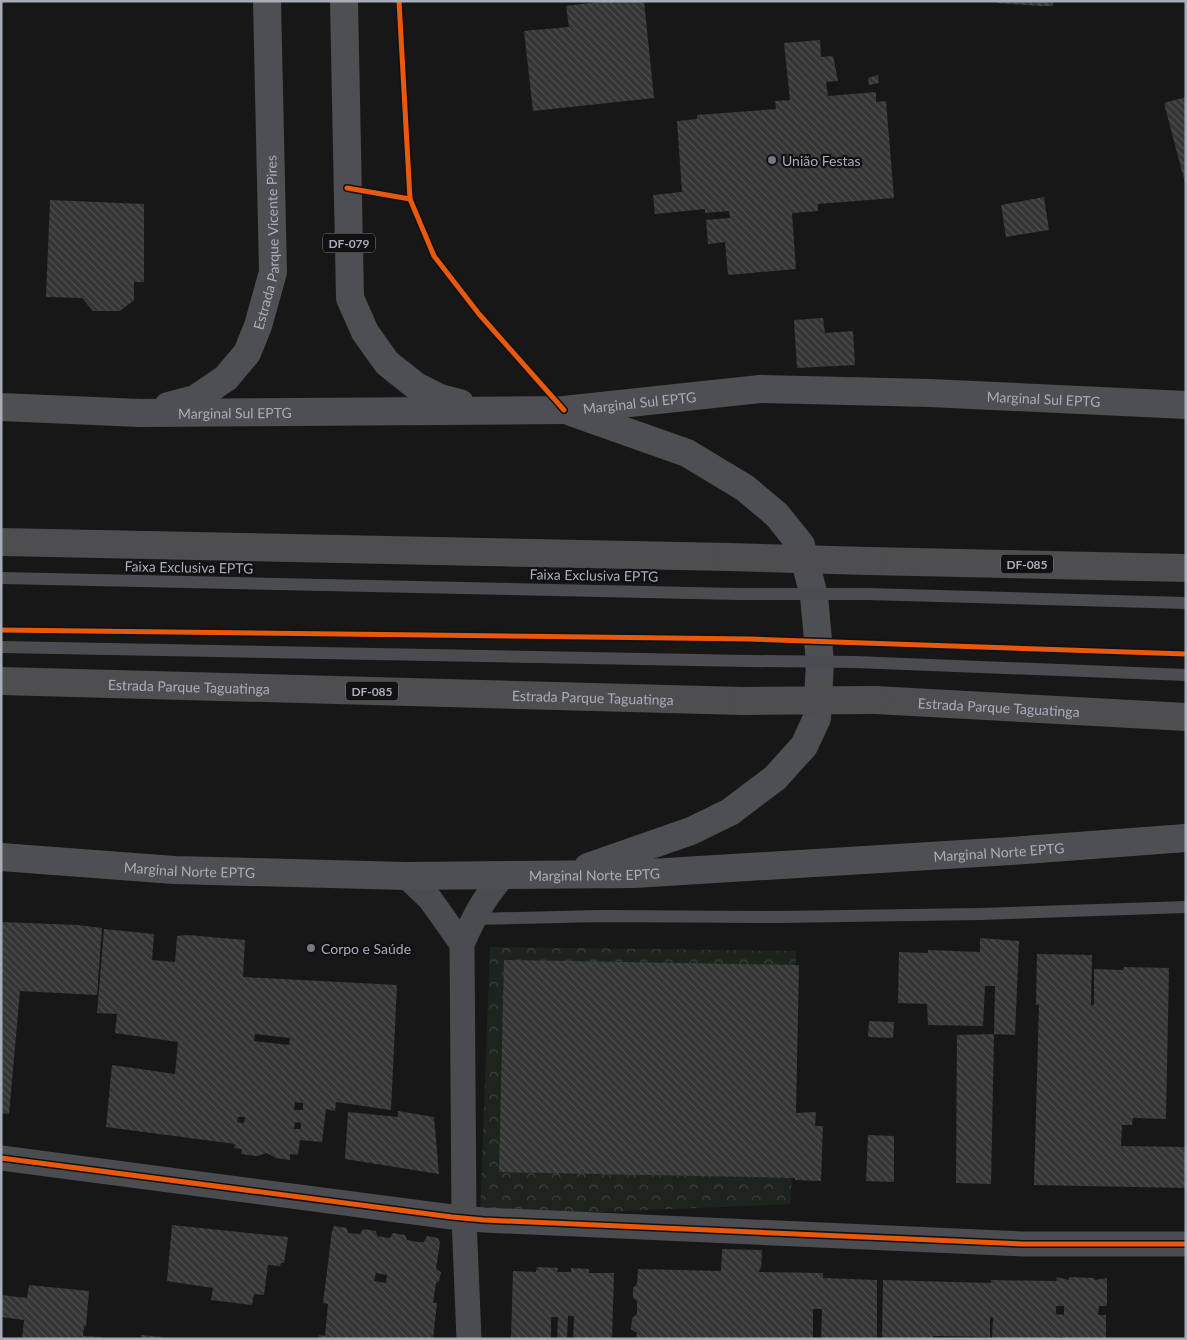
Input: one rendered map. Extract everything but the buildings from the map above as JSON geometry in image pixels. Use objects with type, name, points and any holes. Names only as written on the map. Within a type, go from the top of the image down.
[{"type":"highway","name":"DF-085","points":[[1,542],[1186,568]]},
{"type":"highway","name":"Estrada Parque Taguatinga","points":[[1,681],[743,701],[875,700],[1186,717]]},
{"type":"main road","name":"Estrada Parque Vicente Pires","points":[[140,413],[195,398],[226,378],[247,353],[258,326],[273,272],[267,1]]},
{"type":"main road","name":"DF-079","points":[[344,1],[350,298],[365,332],[387,363],[416,386],[440,398],[486,409]]},
{"type":"main road","name":"Marginal Sul EPTG","points":[[1,407],[140,413],[486,409],[564,410],[760,389],[930,393],[1186,405]]},
{"type":"main road","points":[[1,424],[76,410]]},
{"type":"main road","points":[[564,410],[687,453],[745,488],[777,515],[801,545],[814,596],[820,662],[817,718],[804,746],[775,778],[730,812],[691,831],[565,875]]},
{"type":"main road","name":"Marginal Norte EPTG","points":[[1,857],[174,870],[406,876],[565,875],[663,872],[1011,851],[1186,838]]},
{"type":"main road","points":[[1,847],[36,860]]},
{"type":"street","points":[[469,1339],[464,1218],[462,944],[473,919],[488,893],[504,875]]},
{"type":"street","points":[[406,876],[430,899],[462,944]]},
{"type":"street","points":[[1,1158],[464,1218],[1023,1244],[1186,1244]]},
{"type":"lane","name":"Faixa Exclusiva EPTG","points":[[1,578],[737,594],[867,594],[1186,603]]},
{"type":"lane","points":[[1,647],[855,662],[1186,675]]},
{"type":"lane","points":[[473,919],[600,916],[778,917],[980,914],[1186,907]]},
{"type":"green space","points":[[490,947],[796,951],[791,1204],[480,1217]]},
{"type":"cycle path","points":[[399,1],[410,199],[434,256],[479,314],[564,410]]},
{"type":"cycle path","points":[[347,188],[410,199]]},
{"type":"cycle path","points":[[1,630],[750,639],[1186,654]]},
{"type":"cycle path","points":[[1,1158],[484,1220],[1023,1244],[1186,1244]]},
{"type":"place","name":"União Festas","points":[[772,160]]},
{"type":"place","name":"Corpo e Saúde","points":[[311,948]]}]
